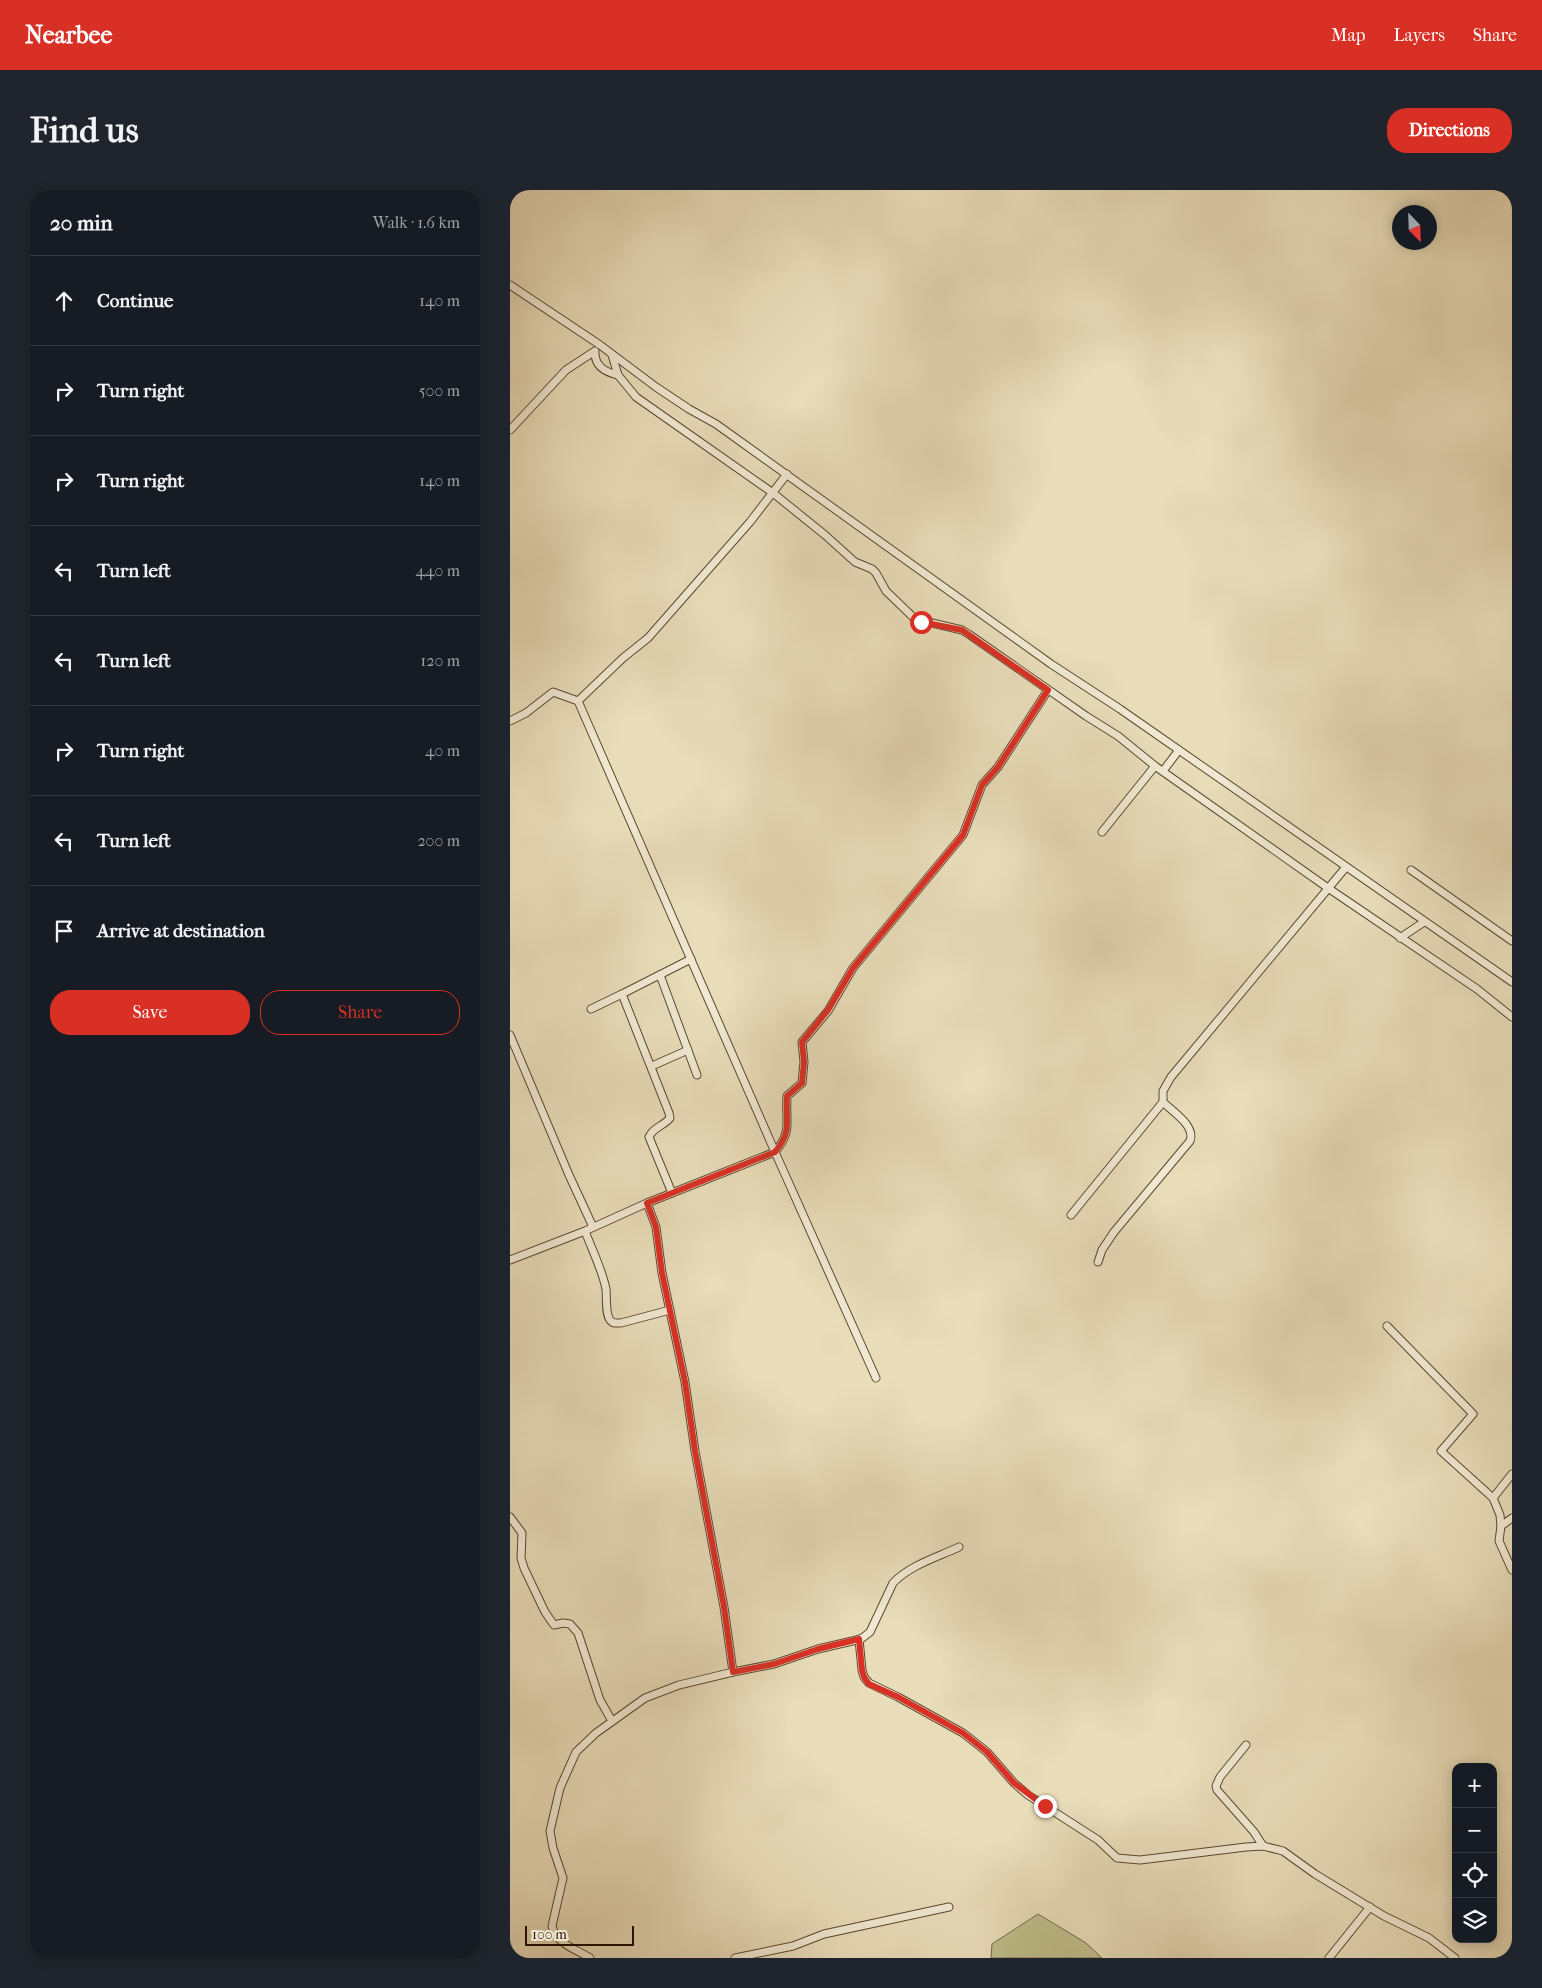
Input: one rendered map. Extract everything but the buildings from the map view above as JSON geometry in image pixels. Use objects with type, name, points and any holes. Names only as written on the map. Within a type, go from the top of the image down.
[{"type":"street","points":[[510,285],[689,410],[716,424],[1052,664],[1512,982]]},
{"type":"street","points":[[598,348],[596,361],[599,366],[618,375]]},
{"type":"street","points":[[510,430],[566,370],[598,348]]},
{"type":"street","points":[[612,355],[618,375],[626,387],[643,403],[773,492],[854,562],[876,573],[886,591],[915,619],[962,630],[1097,724],[1118,736],[1155,766],[1400,938],[1477,989],[1512,1017]]},
{"type":"street","points":[[578,701],[623,658],[648,638],[750,522],[787,474]]},
{"type":"street","points":[[510,1260],[775,1152],[784,1142],[787,1134],[787,1096],[802,1083],[804,1062],[802,1042],[828,1010],[853,968],[963,835],[982,785],[998,767],[1048,690]]},
{"type":"street","points":[[510,721],[526,713],[552,692],[578,701],[876,1378]]},
{"type":"street","points":[[1163,771],[1179,750]]},
{"type":"street","points":[[1102,832],[1155,766]]},
{"type":"street","points":[[1071,1215],[1163,1102],[1163,1091],[1171,1078],[1346,867]]},
{"type":"street","points":[[1411,870],[1512,941]]},
{"type":"street","points":[[1400,938],[1424,922]]},
{"type":"street","points":[[591,1009],[691,959]]},
{"type":"street","points":[[660,975],[698,1075]]},
{"type":"street","points":[[622,994],[652,1066],[670,1118],[650,1133],[650,1142],[672,1193]]},
{"type":"street","points":[[510,1035],[593,1227]]},
{"type":"street","points":[[652,1066],[688,1050]]},
{"type":"street","points":[[1098,1262],[1102,1250],[1114,1232],[1190,1141],[1192,1135],[1190,1128],[1163,1102]]},
{"type":"street","points":[[647,1203],[656,1227],[670,1310],[685,1382],[695,1451],[724,1607],[733,1672]]},
{"type":"street","points":[[585,1231],[602,1274],[607,1298],[608,1316],[611,1321],[621,1323],[670,1310]]},
{"type":"street","points":[[1387,1326],[1473,1414],[1441,1452],[1493,1498],[1500,1515],[1499,1541],[1512,1570]]},
{"type":"street","points":[[1493,1498],[1512,1474]]},
{"type":"street","points":[[510,1517],[522,1533],[521,1558],[545,1612],[554,1624],[570,1624],[578,1633],[600,1700],[612,1721]]},
{"type":"street","points":[[1501,1526],[1512,1518]]},
{"type":"street","points":[[590,1958],[566,1944],[554,1932],[552,1926],[563,1878],[555,1858],[550,1831],[560,1788],[569,1764],[582,1744],[638,1702],[652,1694],[679,1685],[774,1664],[818,1649],[859,1639],[870,1632],[893,1583],[897,1579],[922,1564],[959,1547]]},
{"type":"street","points":[[859,1639],[862,1670],[869,1684],[898,1697],[963,1733],[987,1752],[1014,1783],[1028,1795],[1098,1840],[1118,1858],[1140,1860],[1263,1846],[1283,1851],[1304,1867],[1384,1916],[1429,1938],[1455,1958]]},
{"type":"street","points":[[1246,1745],[1220,1777],[1216,1786],[1217,1790],[1254,1832],[1263,1846]]},
{"type":"street","points":[[1329,1958],[1370,1906]]},
{"type":"street","points":[[735,1958],[793,1946],[824,1934],[949,1907]]},
{"type":"green space","points":[[1038,1914],[1086,1943],[1102,1958],[991,1958],[992,1944]]},
{"type":"route","points":[[921,622],[962,630],[1048,690],[998,767],[982,785],[963,835],[853,968],[828,1010],[804,1038],[801,1046],[804,1074],[802,1083],[787,1096],[787,1134],[784,1142],[775,1152],[647,1203],[656,1227],[662,1273],[685,1382],[695,1451],[724,1607],[733,1672],[774,1664],[818,1649],[859,1639],[862,1670],[869,1684],[927,1712],[963,1733],[987,1752],[1014,1783],[1045,1806]]}]
